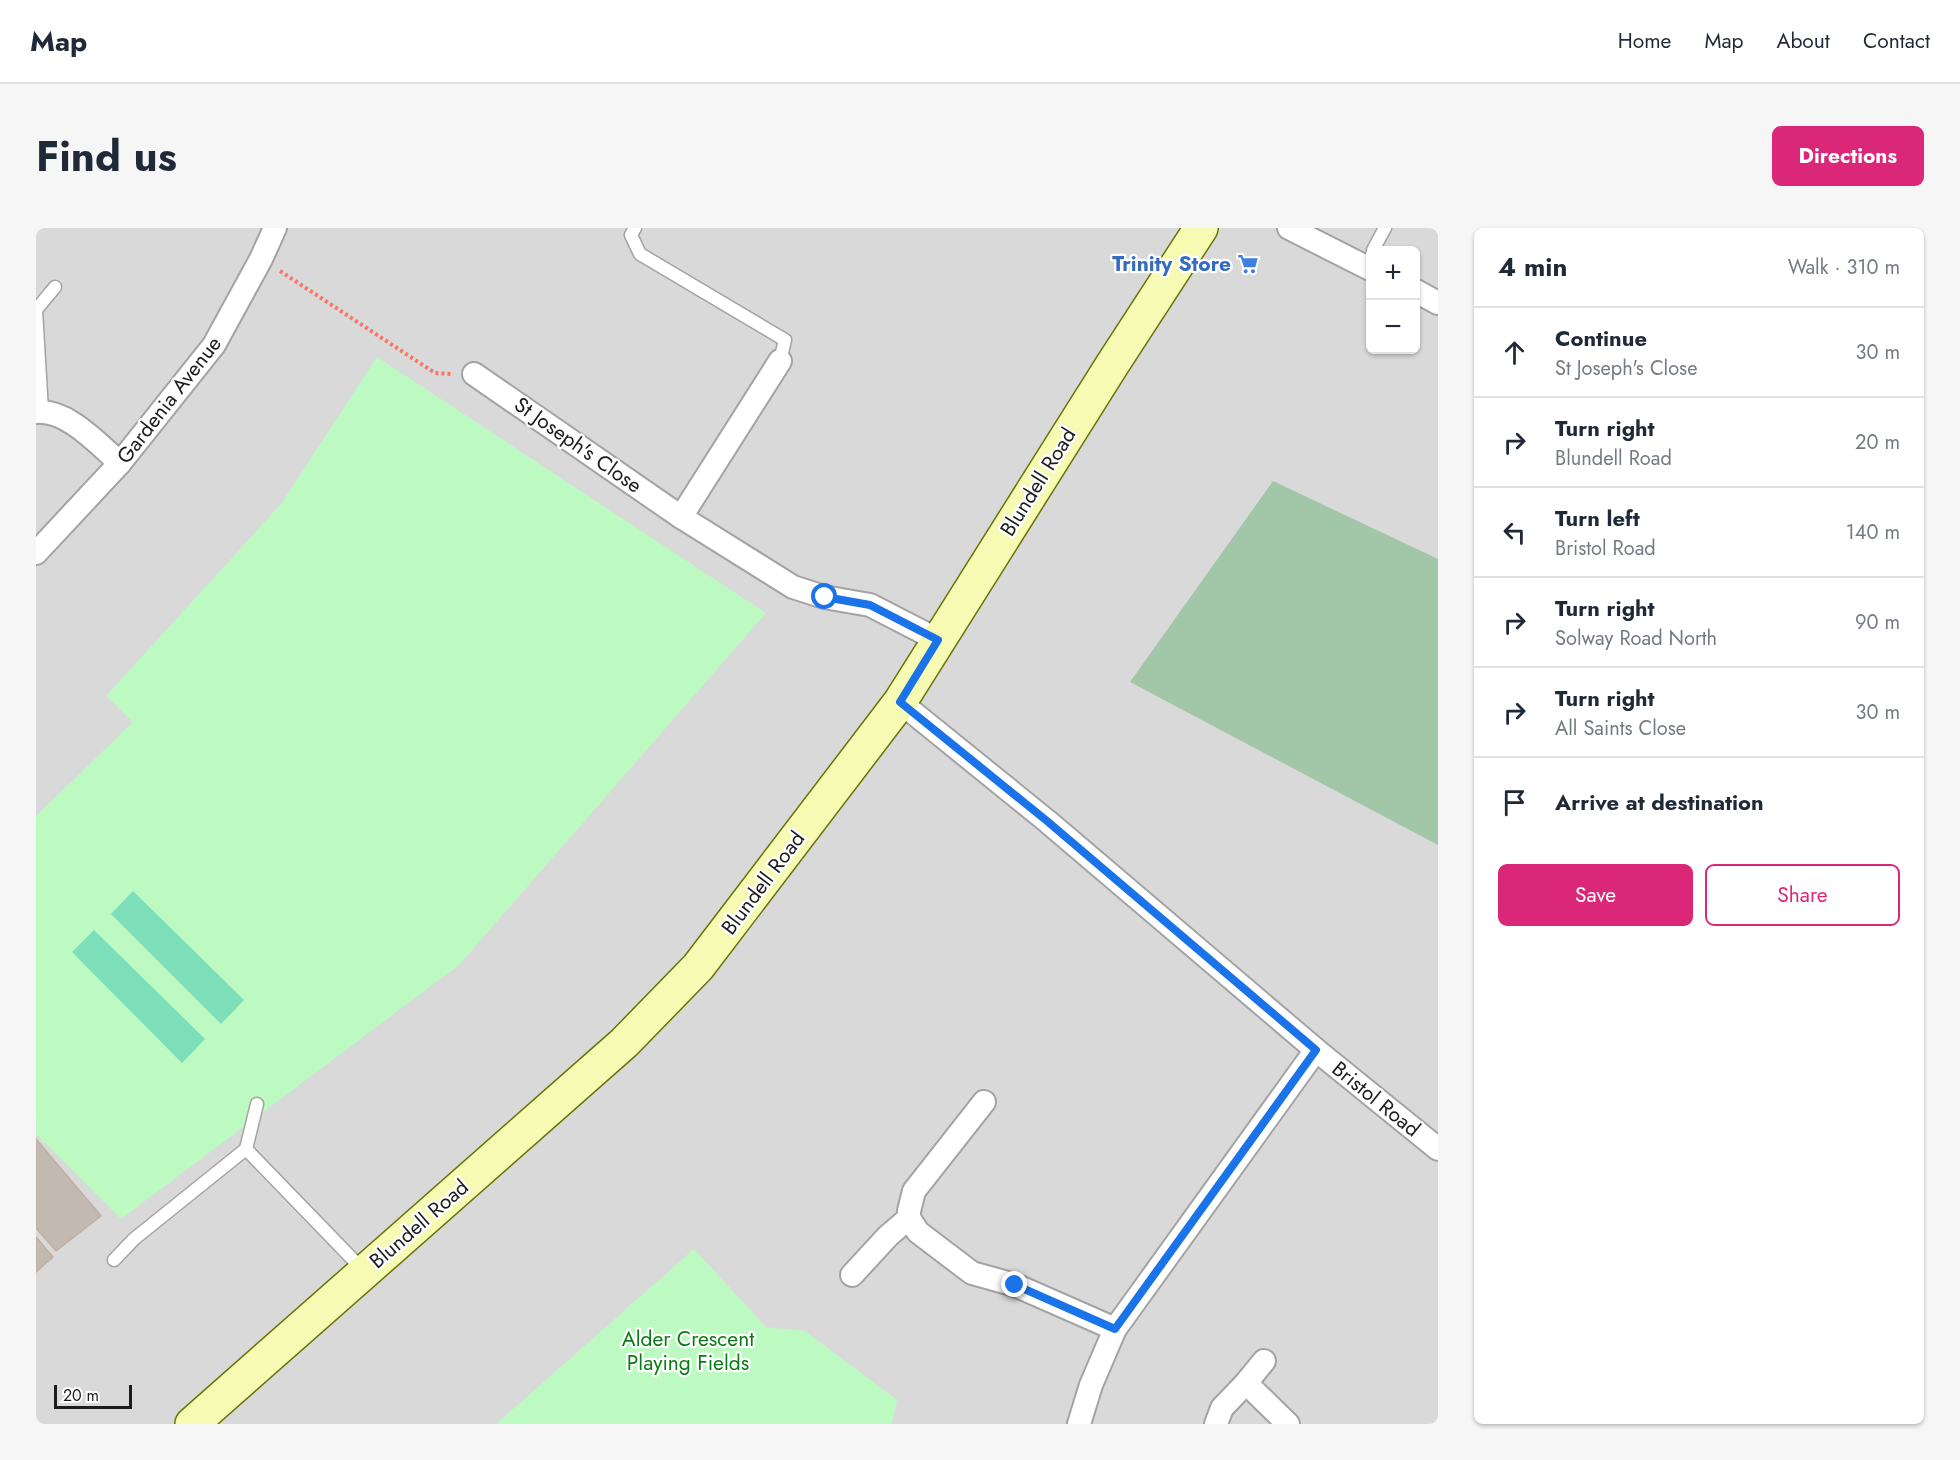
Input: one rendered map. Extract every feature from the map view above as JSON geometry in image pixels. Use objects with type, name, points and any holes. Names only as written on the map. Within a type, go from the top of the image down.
[{"type":"street","name":"Gardenia Avenue","points":[[36,553],[120,463],[214,345],[261,260],[275,228]]},
{"type":"street","name":"Blundell Road","points":[[192,1424],[624,1043],[698,967],[900,702],[1201,228]]},
{"type":"street","points":[[1289,228],[1366,258]]},
{"type":"street","points":[[1420,293],[1438,303]]},
{"type":"street","points":[[681,516],[780,361]]},
{"type":"street","name":"St Joseph's Close","points":[[474,374],[681,516],[794,587],[825,597],[870,605],[938,640]]},
{"type":"street","points":[[39,412],[66,418],[120,463]]},
{"type":"street","name":"Bristol Road","points":[[900,702],[1065,836],[1316,1050],[1438,1149]]},
{"type":"street","points":[[1079,1424],[1091,1385],[1115,1329],[1316,1050]]},
{"type":"street","points":[[984,1102],[914,1191],[910,1201],[909,1218],[918,1232],[972,1273],[1015,1285],[1115,1329]]},
{"type":"street","points":[[852,1275],[888,1236],[909,1218]]},
{"type":"street","points":[[1216,1424],[1222,1408],[1264,1361]]},
{"type":"street","points":[[1246,1383],[1288,1424]]},
{"type":"lane","points":[[635,228],[631,235],[640,254],[784,340],[780,361]]},
{"type":"lane","points":[[1377,246],[1385,228]]},
{"type":"lane","points":[[39,412],[36,310],[55,287]]},
{"type":"lane","points":[[114,1260],[134,1239],[246,1149],[257,1104]]},
{"type":"lane","points":[[246,1149],[364,1272]]},
{"type":"path","points":[[261,260],[435,373],[474,374]]},
{"type":"shaded area","points":[[36,228],[1438,228],[1438,1424],[36,1424]]},
{"type":"green space","points":[[377,357],[766,613],[459,965],[121,1219],[36,1134],[36,816],[133,722],[106,696],[281,504]]},
{"type":"green space","points":[[1273,481],[1438,559],[1438,845],[1130,682]]},
{"type":"green space","points":[[133,891],[244,1000],[221,1024],[111,914]]},
{"type":"green space","points":[[94,930],[205,1039],[182,1063],[72,952]]},
{"type":"green space","name":"Alder Crescent Playing Fields","points":[[694,1249],[766,1327],[805,1331],[897,1400],[892,1424],[496,1424]]},
{"type":"building","points":[[36,1139],[101,1216],[56,1251],[36,1228]]},
{"type":"building","points":[[36,1237],[53,1257],[36,1272]]},
{"type":"place","name":"Trinity Store","points":[[1248,264]]},
{"type":"route","points":[[825,597],[870,605],[938,640],[900,702],[1047,821],[1316,1050],[1115,1329],[1015,1285]]}]
